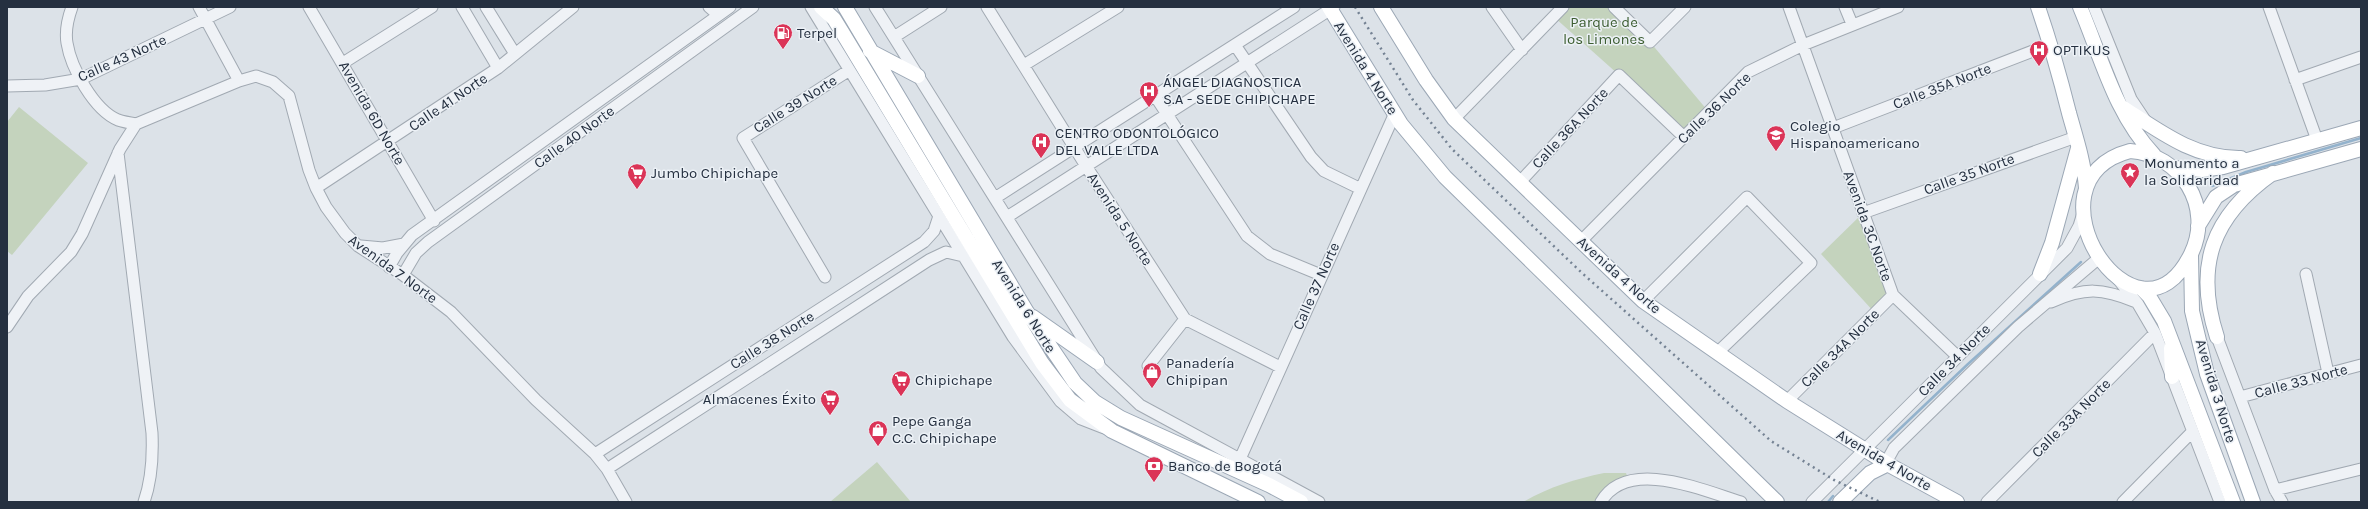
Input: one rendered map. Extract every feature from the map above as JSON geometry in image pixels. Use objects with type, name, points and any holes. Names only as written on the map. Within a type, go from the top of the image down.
[{"type":"main road","name":"Avenida 6 Norte","points":[[821,7],[834,19],[1053,381],[1077,406],[1112,431],[1258,502]]},
{"type":"main road","name":"Avenida 6 Norte","points":[[845,7],[1027,312],[1075,384],[1103,407],[1121,418],[1269,485],[1300,502]]},
{"type":"main road","name":"Avenida 4 Norte","points":[[1381,7],[1426,80],[1454,119],[1643,301],[1788,401],[1888,464],[1957,502]]},
{"type":"main road","points":[[2038,7],[2051,44],[2084,169],[2086,191],[2084,210],[2090,241],[2099,258],[2117,278],[2129,285],[2141,288],[2156,286],[2171,281],[2181,272],[2191,254],[2198,227],[2216,197],[2234,185],[2361,149]]},
{"type":"main road","name":"Avenida 4 Norte","points":[[1331,8],[1395,114],[1445,177],[1777,502]]},
{"type":"main road","points":[[2089,8],[2119,105],[2136,133],[2154,155],[2175,168],[2189,187],[2194,200],[2198,227]]},
{"type":"main road","points":[[870,51],[918,76]]},
{"type":"main road","points":[[2119,105],[2167,136],[2198,151],[2234,158],[2257,157]]},
{"type":"main road","points":[[2175,168],[2202,170],[2257,157],[2361,128]]},
{"type":"main road","points":[[2040,274],[2052,243],[2077,142]]},
{"type":"main road","points":[[2086,191],[2091,177],[2102,163],[2114,155],[2130,151],[2154,155]]},
{"type":"main road","points":[[2217,337],[2210,314],[2207,291],[2209,262],[2214,245],[2223,223],[2240,199],[2273,173]]},
{"type":"main road","name":"Avenida 3 Norte","points":[[2191,254],[2192,311],[2207,374],[2253,502]]},
{"type":"main road","name":"Avenida 3 Norte","points":[[2141,288],[2160,312],[2189,382],[2233,502]]},
{"type":"main road","points":[[2192,311],[2217,337]]},
{"type":"main road","points":[[1027,312],[1097,362]]},
{"type":"main road","points":[[2171,339],[2172,377]]},
{"type":"main road","points":[[1840,502],[1870,473],[1888,464]]},
{"type":"main road","points":[[1261,472],[1269,485]]},
{"type":"street","points":[[7,327],[28,296],[71,252],[82,234],[118,153],[136,124],[117,119],[111,115],[95,101],[81,79],[71,58],[67,42],[68,18],[72,7]]},
{"type":"street","points":[[199,7],[239,81]]},
{"type":"street","name":"Calle 43 Norte","points":[[7,86],[45,85],[81,79],[206,20],[230,7]]},
{"type":"street","name":"Avenida 6D Norte","points":[[309,7],[434,220]]},
{"type":"street","points":[[343,63],[432,7]]},
{"type":"street","points":[[462,7],[498,68]]},
{"type":"street","points":[[486,7],[515,54]]},
{"type":"street","points":[[709,7],[718,15]]},
{"type":"street","name":"Calle 40 Norte","points":[[390,266],[404,244],[412,235],[730,7]]},
{"type":"street","name":"Calle 40 Norte","points":[[403,275],[416,253],[428,242],[753,7]]},
{"type":"street","name":"Avenida 6 Norte","points":[[811,7],[848,70],[1013,337],[1054,394],[1081,419],[1112,431]]},
{"type":"street","points":[[875,7],[1097,362],[1118,386],[1140,405],[1240,459],[1261,472],[1319,502]]},
{"type":"street","points":[[894,37],[941,7]]},
{"type":"street","name":"Avenida 5 Norte","points":[[987,7],[1076,147],[1086,166],[1185,319]]},
{"type":"street","points":[[1024,65],[1118,7]]},
{"type":"street","points":[[995,198],[1294,7]]},
{"type":"street","points":[[1492,7],[1522,50]]},
{"type":"street","points":[[1454,119],[1563,7]]},
{"type":"street","points":[[1614,7],[1648,41],[1685,7]]},
{"type":"street","name":"Avenida 3C Norte","points":[[1789,7],[1893,295],[1957,356]]},
{"type":"street","points":[[1845,7],[1852,24]]},
{"type":"street","name":"Calle 36 Norte","points":[[1581,241],[1748,72],[1802,45],[1898,7]]},
{"type":"street","points":[[2269,7],[2317,140]]},
{"type":"street","name":"Calle 41 Norte","points":[[316,188],[498,68],[569,8]]},
{"type":"street","points":[[1007,217],[1331,8]]},
{"type":"street","points":[[2089,8],[2131,99],[2148,124]]},
{"type":"street","name":"Calle 35A Norte","points":[[1833,128],[2051,44]]},
{"type":"street","points":[[1235,45],[1311,157],[1324,171],[1359,188]]},
{"type":"street","points":[[2295,80],[2361,57]]},
{"type":"street","name":"Calle 39 Norte","points":[[825,278],[742,138],[848,70]]},
{"type":"street","name":"Calle 36A Norte","points":[[1519,183],[1620,75],[1684,137]]},
{"type":"street","name":"Avenida 7 Norte","points":[[136,124],[239,81],[256,76],[273,82],[289,96],[309,170],[316,188],[336,222],[358,246],[403,275],[451,312],[536,400],[594,454],[607,469],[626,502]]},
{"type":"street","points":[[1154,96],[1247,236],[1270,254],[1321,275]]},
{"type":"street","name":"Calle 37 Norte","points":[[1240,459],[1359,188],[1395,114]]},
{"type":"street","name":"Calle 35 Norte","points":[[1863,213],[2077,142]]},
{"type":"street","points":[[118,153],[152,432],[153,457],[149,488],[144,502]]},
{"type":"street","points":[[1643,301],[1747,197],[1811,263],[1717,353]]},
{"type":"street","name":"Calle 34 Norte","points":[[1812,502],[2070,244],[2084,210]]},
{"type":"street","name":"Calle 38 Norte","points":[[594,454],[805,320],[924,242],[934,231],[939,216]]},
{"type":"street","points":[[358,246],[383,248],[404,244]]},
{"type":"street","name":"Calle 38 Norte","points":[[607,469],[940,254],[952,252],[963,256]]},
{"type":"street","name":"Calle 34 Norte","points":[[1888,464],[1889,457],[1894,448],[2040,307],[2099,258]]},
{"type":"street","points":[[2306,274],[2328,373]]},
{"type":"street","points":[[2117,278],[2138,304],[2155,333],[2220,502]]},
{"type":"street","points":[[2040,307],[2071,294],[2090,290],[2111,292],[2138,304]]},
{"type":"street","name":"Calle 34A Norte","points":[[1788,401],[1893,295]]},
{"type":"street","points":[[822,309],[818,314],[818,321],[822,324],[831,324]]},
{"type":"street","points":[[1148,366],[1185,319],[1280,367]]},
{"type":"street","points":[[805,320],[810,320],[815,325],[815,330],[812,336]]},
{"type":"street","name":"Calle 33A Norte","points":[[1987,502],[2155,333]]},
{"type":"street","name":"Avenida 3 Norte","points":[[2217,337],[2275,490],[2284,502]]},
{"type":"street","name":"Calle 33 Norte","points":[[2240,397],[2361,365]]},
{"type":"street","points":[[2123,502],[2192,432]]},
{"type":"street","points":[[2275,490],[2361,469]]},
{"type":"street","points":[[1601,502],[1613,487],[1625,481],[1638,478],[1678,483],[1741,502]]},
{"type":"green space","name":"Parque de los Limones","points":[[1563,7],[1614,7],[1650,42],[1708,111],[1684,137],[1619,75],[1554,17]]},
{"type":"green space","points":[[19,107],[88,163],[12,255],[7,251],[7,122]]},
{"type":"green space","points":[[1863,213],[1893,295],[1875,313],[1821,254]]},
{"type":"green space","points":[[877,462],[911,502],[830,502]]},
{"type":"green space","points":[[1604,473],[1626,473],[1627,476],[1601,502],[1523,502],[1562,484]]},
{"type":"waterway","points":[[2212,186],[2246,172],[2361,138]]},
{"type":"waterway","points":[[1888,440],[1968,364],[2081,262]]},
{"type":"waterway","points":[[1828,502],[1833,496]]},
{"type":"railway","points":[[1355,7],[1413,100],[1452,149],[1582,273],[1771,441],[1834,480],[1880,502]]},
{"type":"place","name":"Terpel","points":[[783,50]]},
{"type":"place","name":"OPTIKUS","points":[[2039,67]]},
{"type":"place","name":"ÁNGEL DIAGNOSTICA S.A - SEDE CHIPICHAPE","points":[[1149,108]]},
{"type":"place","name":"Colegio Hispanoamericano","points":[[1776,152]]},
{"type":"place","name":"CENTRO ODONTOLÓGICO DEL VALLE LTDA","points":[[1041,159]]},
{"type":"place","name":"Monumento a la Solidaridad","points":[[2130,189]]},
{"type":"place","name":"Jumbo Chipichape","points":[[637,190]]},
{"type":"place","name":"Panadería Chipipan","points":[[1152,389]]},
{"type":"place","name":"Chipichape","points":[[901,397]]},
{"type":"place","name":"Almacenes Éxito","points":[[830,416]]},
{"type":"place","name":"Pepe Ganga C.C. Chipichape","points":[[878,447]]},
{"type":"place","name":"Banco de Bogotá","points":[[1154,483]]}]
